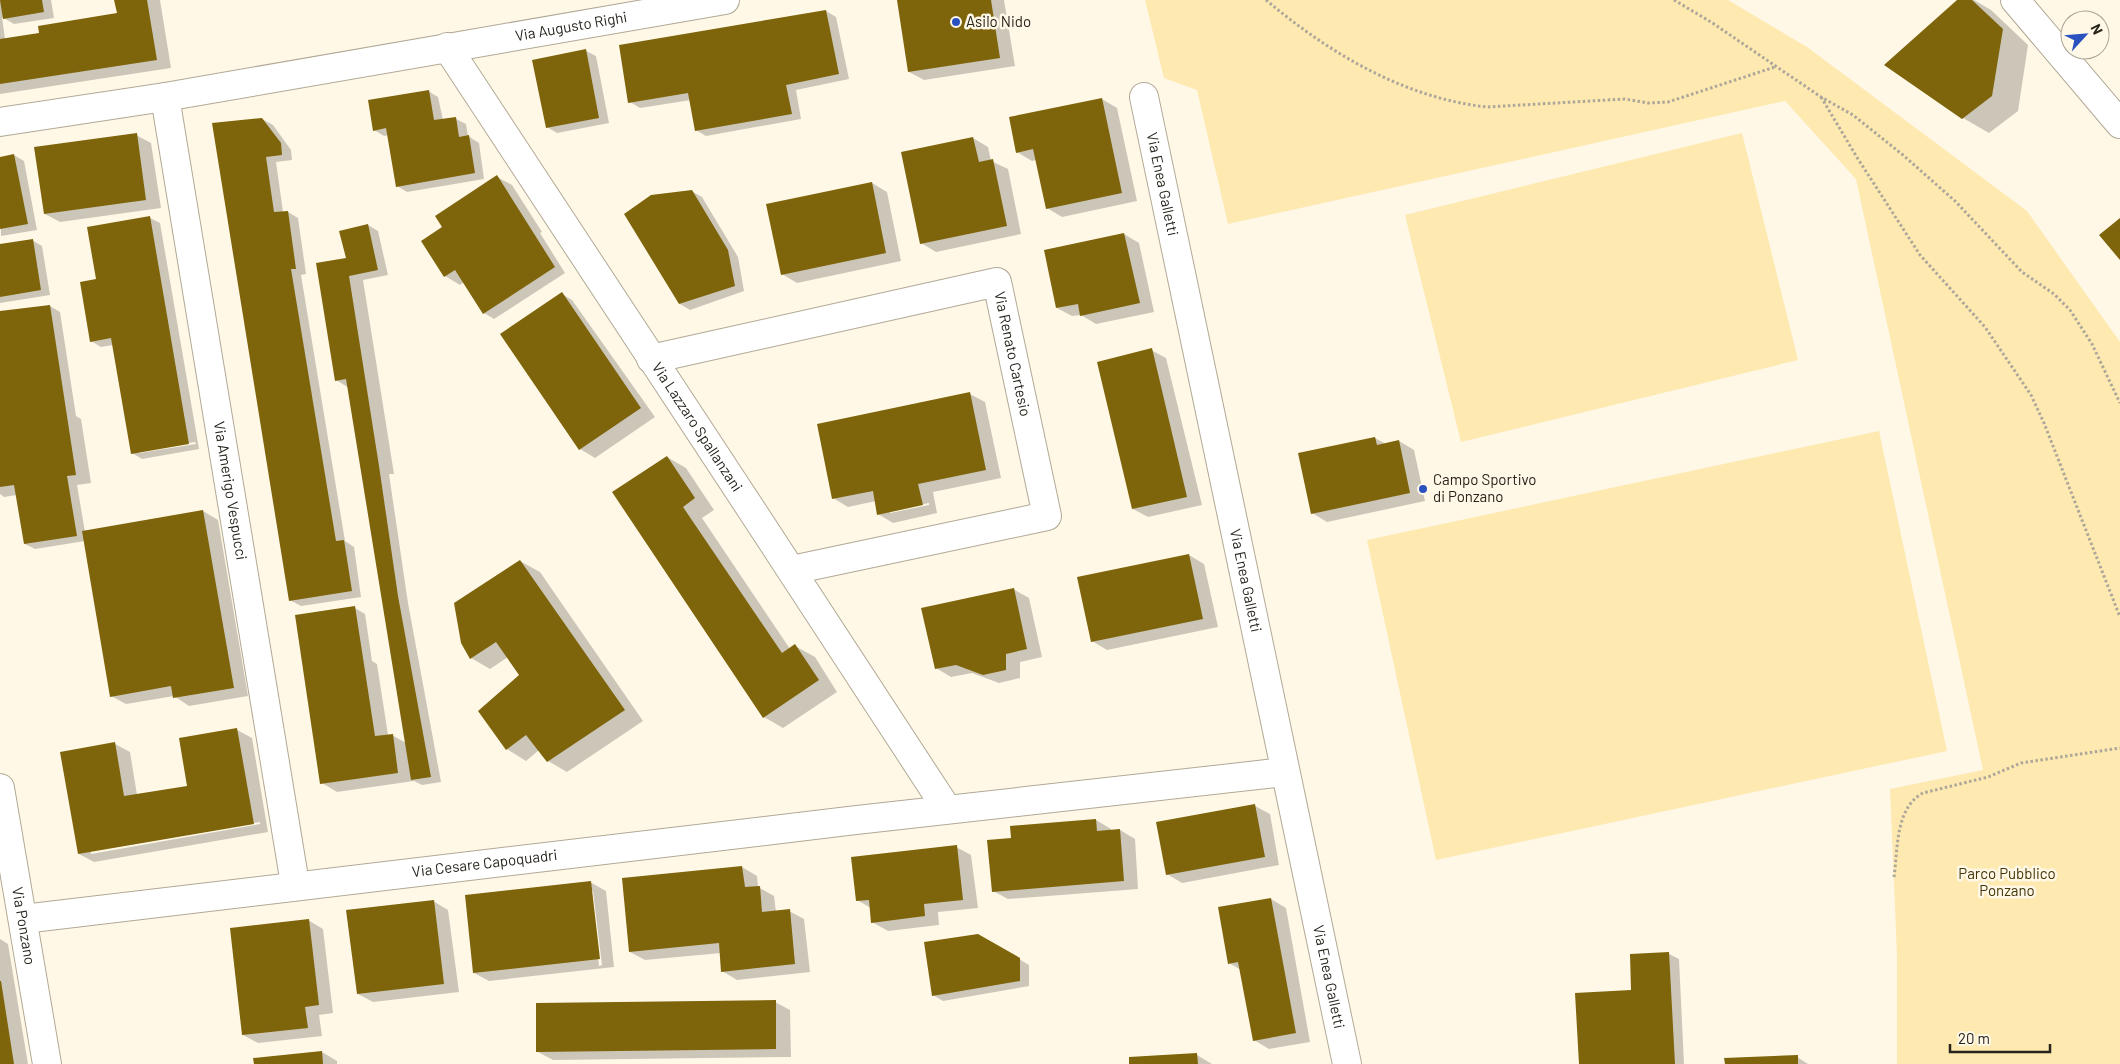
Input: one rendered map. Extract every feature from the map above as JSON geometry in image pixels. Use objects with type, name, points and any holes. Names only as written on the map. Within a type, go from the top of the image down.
[{"type":"street","name":"Via Augusto Righi","points":[[0,122],[165,97],[725,0]]},
{"type":"street","points":[[2015,0],[2120,124]]},
{"type":"street","name":"Via Lazzaro Spallanzani","points":[[447,47],[651,359],[792,570],[947,809]]},
{"type":"street","name":"Via Amerigo Vespucci","points":[[165,97],[295,884]]},
{"type":"street","name":"Via Enea Galletti","points":[[1144,97],[1346,1064]]},
{"type":"street","name":"Via Renato Cartesio","points":[[651,359],[997,282],[1046,516],[792,570]]},
{"type":"street","name":"Via Cesare Capoquadri","points":[[22,918],[295,884],[1285,772]]},
{"type":"street","name":"Via Ponzano","points":[[0,788],[8,884],[22,918],[47,1064]]},
{"type":"path","points":[[1266,0],[1288,19],[1333,50],[1375,72],[1424,94],[1464,104],[1487,107],[1625,99],[1659,104],[1775,67]]},
{"type":"path","points":[[1674,0],[1711,22],[1821,97],[1853,115],[1904,155],[1955,200],[2022,272],[2062,301],[2080,324],[2092,344],[2120,403]]},
{"type":"path","points":[[1821,97],[1858,159],[1920,255],[1985,327],[2031,395],[2044,423],[2120,617]]},
{"type":"path","points":[[1894,877],[1904,815],[1916,797],[1923,793],[1988,778],[2022,763],[2120,748]]},
{"type":"green space","name":"Parco Pubblico Ponzano","points":[[1145,0],[1728,0],[1807,47],[2027,211],[2120,342],[2120,1064],[1897,1064],[1897,955],[1890,789],[1983,770],[1856,179],[1785,101],[1228,224],[1197,90],[1164,78]]},
{"type":"green space","points":[[1742,133],[1798,360],[1461,442],[1405,215]]},
{"type":"green space","points":[[1879,431],[1947,751],[1436,860],[1367,540]]},
{"type":"building","points":[[0,0],[42,0],[44,12],[3,19]]},
{"type":"building","points":[[114,0],[147,0],[157,60],[0,84],[0,39],[39,33],[38,26],[117,13]]},
{"type":"building","points":[[897,0],[991,0],[1000,58],[908,72]]},
{"type":"building","points":[[1957,0],[1972,0],[2003,29],[1992,96],[1962,119],[1884,65]]},
{"type":"building","points":[[826,10],[839,74],[786,85],[792,114],[695,131],[688,93],[628,103],[619,45]]},
{"type":"building","points":[[586,49],[599,118],[546,128],[532,60]]},
{"type":"building","points":[[429,90],[434,120],[456,117],[459,137],[469,135],[475,173],[396,187],[386,128],[373,131],[368,100]]},
{"type":"building","points":[[1102,98],[1122,193],[1046,209],[1033,149],[1016,153],[1009,117]]},
{"type":"building","points":[[262,118],[281,143],[282,155],[266,157],[274,212],[288,211],[296,269],[291,269],[336,541],[344,540],[352,591],[289,601],[212,123]]},
{"type":"building","points":[[137,133],[146,200],[44,214],[34,147]]},
{"type":"building","points":[[973,137],[979,162],[993,159],[1007,226],[920,244],[901,152]]},
{"type":"building","points":[[14,154],[28,224],[0,229],[0,157]]},
{"type":"building","points":[[497,175],[555,267],[483,314],[455,270],[444,277],[421,241],[442,227],[435,216]]},
{"type":"building","points":[[872,182],[886,253],[781,275],[766,204]]},
{"type":"building","points":[[692,190],[728,250],[735,286],[679,304],[624,214],[651,195]]},
{"type":"building","points":[[150,216],[189,444],[131,454],[111,338],[90,342],[80,282],[96,279],[87,227]]},
{"type":"building","points":[[2120,218],[2120,260],[2099,235]]},
{"type":"building","points":[[368,224],[378,270],[349,276],[398,596],[431,777],[411,780],[346,379],[335,381],[316,263],[346,258],[339,231]]},
{"type":"building","points":[[1124,233],[1140,303],[1080,316],[1078,304],[1056,308],[1044,250]]},
{"type":"building","points":[[33,239],[41,290],[0,297],[0,244]]},
{"type":"building","points":[[562,292],[641,408],[579,450],[500,334]]},
{"type":"building","points":[[50,305],[76,475],[67,476],[77,536],[24,544],[14,485],[0,487],[0,311]]},
{"type":"building","points":[[1152,348],[1187,497],[1132,509],[1097,362]]},
{"type":"building","points":[[970,392],[986,470],[918,484],[923,505],[877,515],[873,491],[832,499],[817,424]]},
{"type":"building","points":[[1375,437],[1377,445],[1399,440],[1410,493],[1311,514],[1298,453]]},
{"type":"building","points":[[667,456],[695,498],[683,507],[782,653],[795,644],[819,680],[763,718],[612,492]]},
{"type":"building","points":[[203,510],[234,688],[173,698],[171,686],[110,697],[82,531]]},
{"type":"building","points":[[1189,554],[1203,619],[1091,642],[1077,577]]},
{"type":"building","points":[[520,560],[625,710],[547,762],[526,735],[506,750],[478,711],[519,675],[496,642],[470,659],[461,643],[454,603]]},
{"type":"building","points":[[1014,588],[1027,649],[1006,654],[1006,670],[983,675],[956,665],[935,669],[921,608]]},
{"type":"building","points":[[355,606],[375,736],[393,734],[398,773],[320,784],[295,615]]},
{"type":"building","points":[[237,728],[254,824],[78,854],[60,752],[115,742],[124,796],[187,786],[179,738]]},
{"type":"building","points":[[1255,804],[1265,857],[1166,875],[1156,822]]},
{"type":"building","points":[[1096,819],[1097,831],[1120,829],[1124,881],[992,892],[987,840],[1011,838],[1010,826]]},
{"type":"building","points":[[957,845],[963,900],[924,904],[925,916],[871,923],[869,900],[856,901],[851,857]]},
{"type":"building","points":[[742,866],[745,887],[760,886],[762,912],[790,909],[795,964],[721,972],[719,943],[629,952],[622,878]]},
{"type":"building","points":[[591,881],[600,959],[473,973],[465,895]]},
{"type":"building","points":[[1271,898],[1296,1033],[1253,1041],[1238,962],[1228,964],[1218,907]]},
{"type":"building","points":[[434,900],[444,984],[357,994],[346,910]]},
{"type":"building","points":[[309,919],[319,1005],[305,1007],[308,1028],[242,1035],[230,928]]},
{"type":"building","points":[[978,934],[1020,958],[1020,981],[932,996],[924,942]]},
{"type":"building","points":[[1669,952],[1675,1064],[1579,1064],[1575,993],[1631,990],[1630,954]]},
{"type":"building","points":[[1,981],[14,1064],[0,1064]]},
{"type":"building","points":[[776,1000],[776,1049],[536,1052],[536,1003]]},
{"type":"building","points":[[322,1051],[323,1064],[254,1064],[253,1058]]},
{"type":"building","points":[[1197,1053],[1198,1064],[1129,1064],[1129,1057]]},
{"type":"building","points":[[1798,1055],[1798,1064],[1725,1064],[1724,1058]]},
{"type":"place","name":"Asilo Nido","points":[[956,22]]},
{"type":"place","name":"Campo Sportivo di Ponzano","points":[[1423,489]]}]
